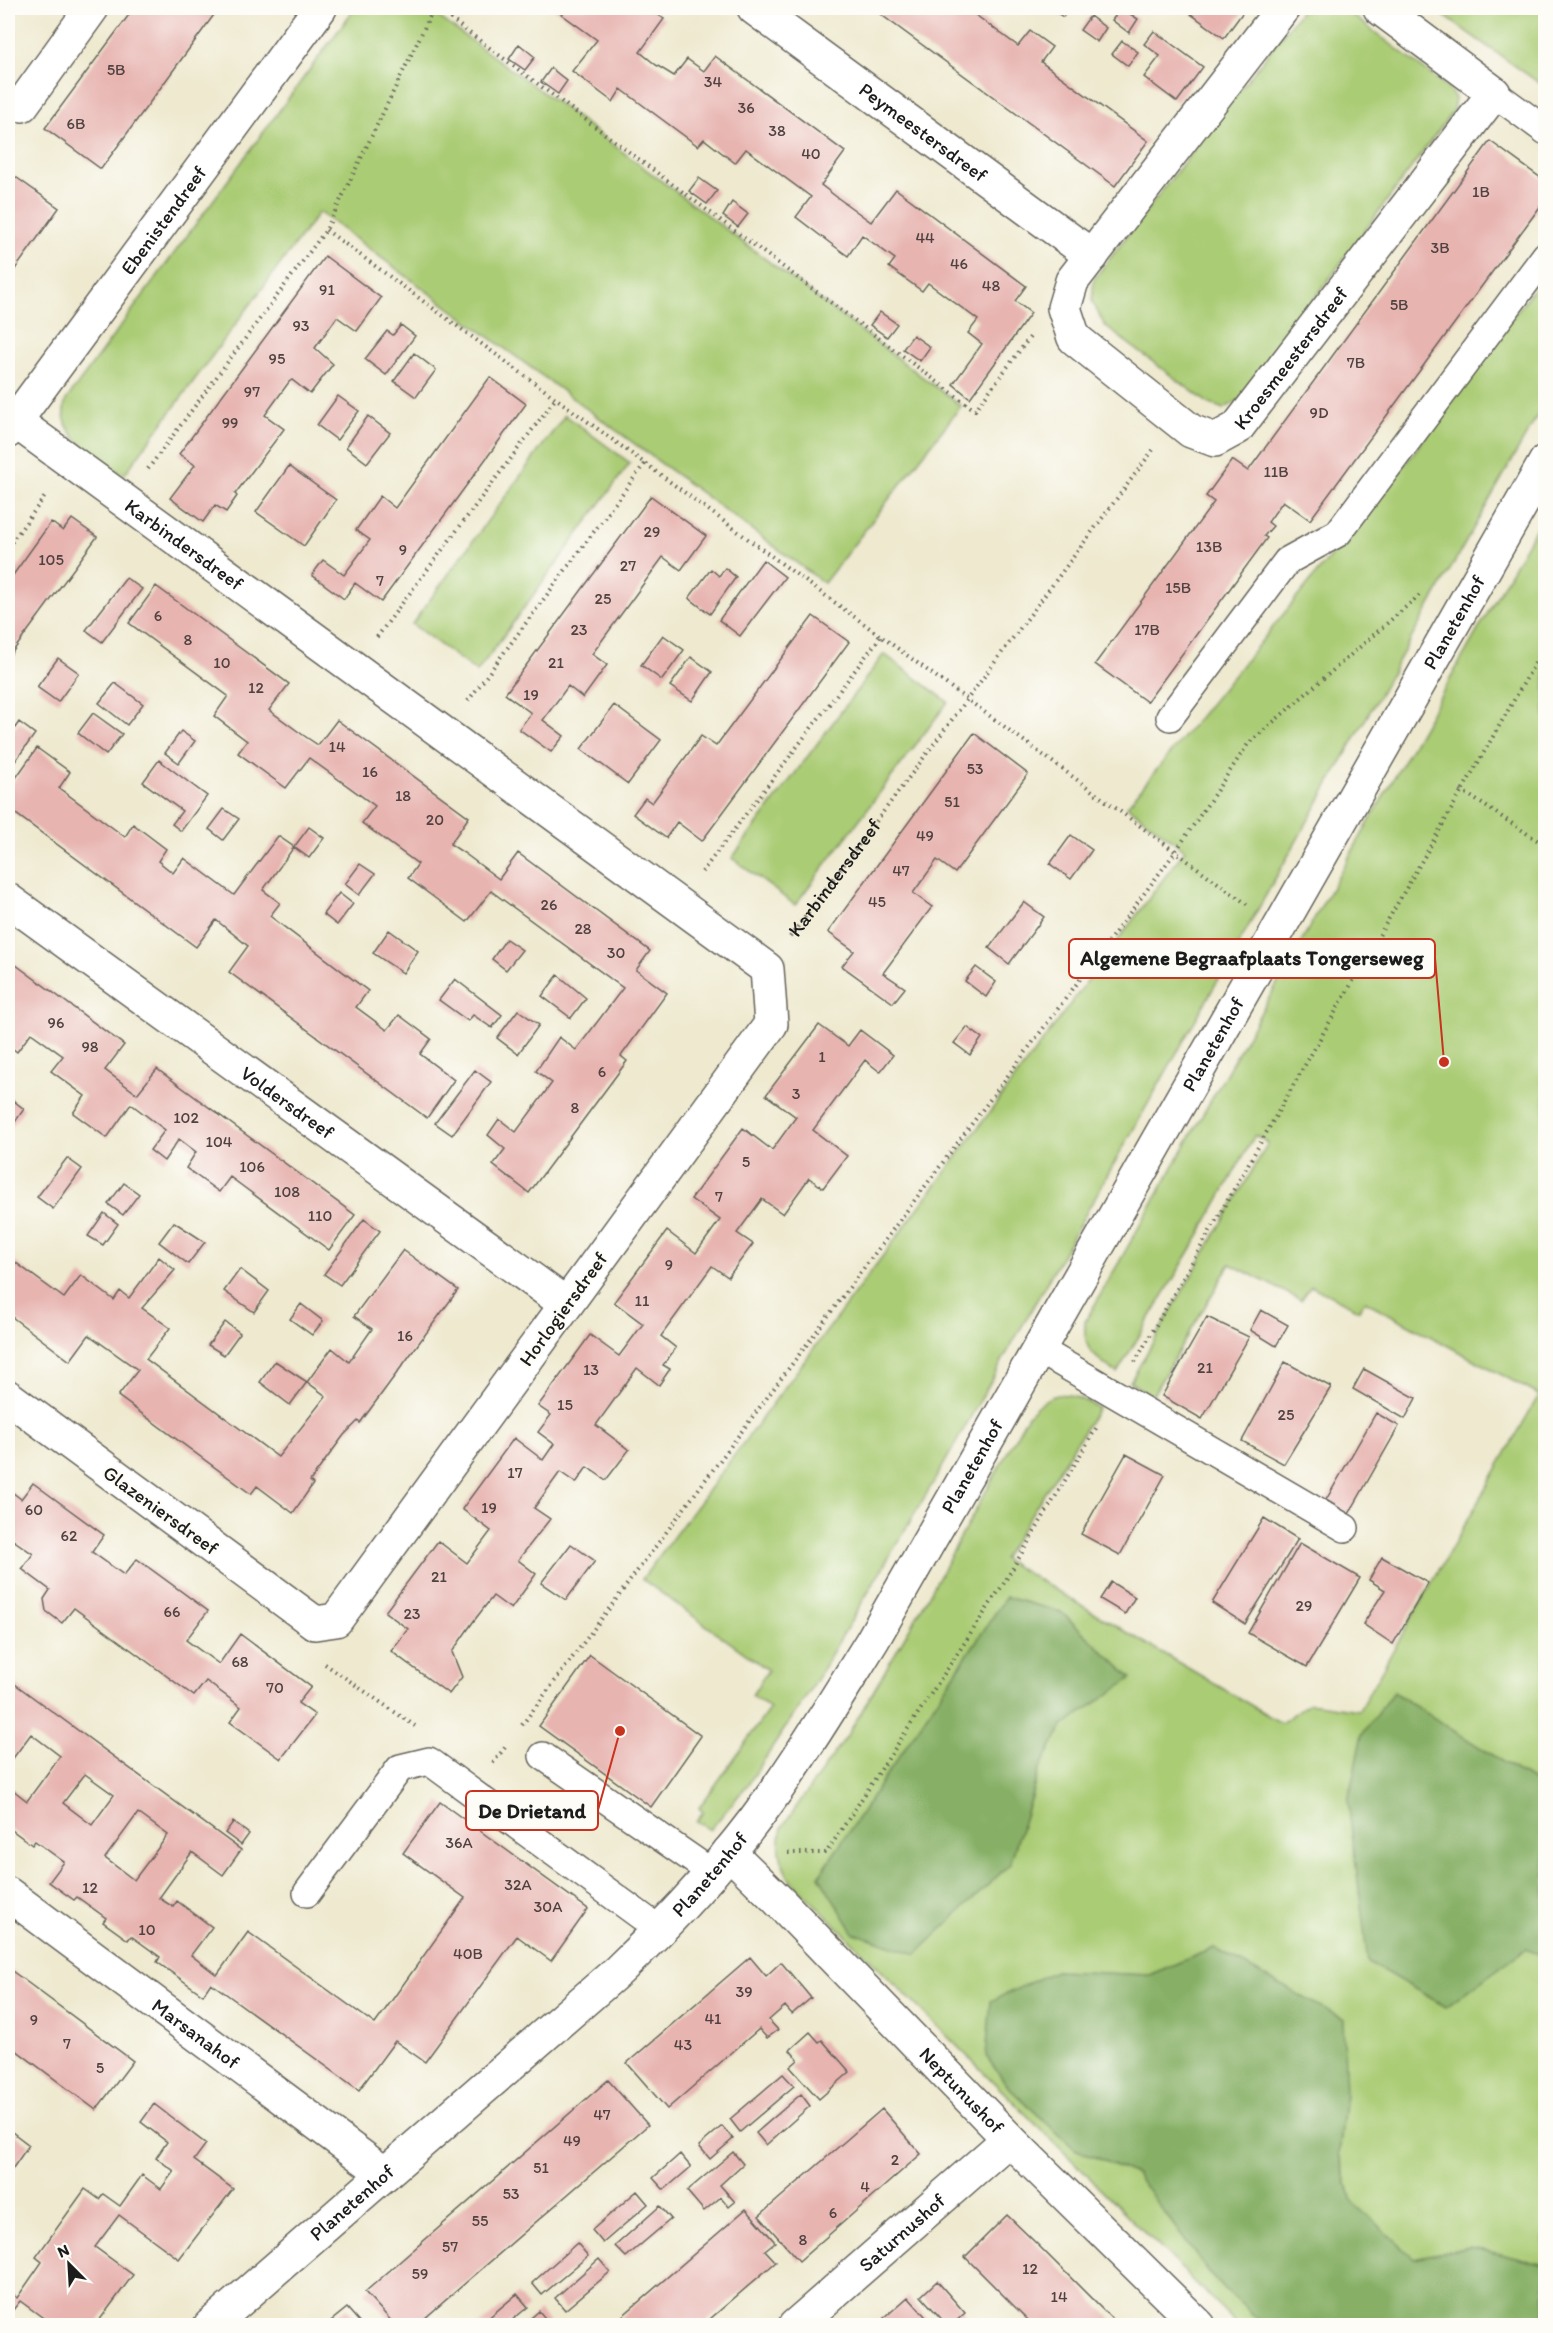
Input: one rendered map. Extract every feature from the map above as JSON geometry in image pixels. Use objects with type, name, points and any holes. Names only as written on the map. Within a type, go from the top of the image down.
[{"type":"street","points":[[22,105],[92,8]]},
{"type":"street","name":"Ebenistendreef","points":[[10,422],[320,8]]},
{"type":"street","name":"Peymeestersdreef","points":[[754,8],[1092,256]]},
{"type":"street","points":[[1068,319],[1064,308],[1072,281],[1283,8]]},
{"type":"street","points":[[1380,8],[1494,93]]},
{"type":"street","name":"Kroesmeestersdreef","points":[[1068,319],[1074,338],[1191,431],[1215,440],[1237,428],[1494,93]]},
{"type":"street","name":"Karbindersdreef","points":[[10,422],[71,462],[767,969]]},
{"type":"street","name":"Planetenhof","points":[[210,2325],[619,1970],[660,1930],[720,1862],[770,1800],[872,1641],[1545,461]]},
{"type":"street","name":"Voldersdreef","points":[[8,900],[566,1304]]},
{"type":"street","name":"Horlogiersdreef","points":[[315,1623],[336,1620],[771,1024],[767,969]]},
{"type":"street","name":"Glazeniersdreef","points":[[8,1397],[315,1623]]},
{"type":"street","name":"Neptunushof","points":[[720,1862],[786,1908],[1009,2139],[1198,2325]]},
{"type":"street","name":"Marsanahof","points":[[8,1894],[385,2174]]},
{"type":"street","name":"Saturnushof","points":[[795,2325],[1009,2139]]},
{"type":"lane","points":[[1494,93],[1545,131]]},
{"type":"lane","points":[[1170,717],[1287,561],[1338,533],[1545,255]]},
{"type":"lane","points":[[1038,1349],[1346,1528]]},
{"type":"lane","points":[[543,1756],[720,1862]]},
{"type":"lane","points":[[308,1893],[400,1768],[429,1761],[660,1930]]},
{"type":"path","points":[[124,501],[326,230],[435,8],[975,410],[1039,325],[1068,319]]},
{"type":"path","points":[[326,230],[1351,981]]},
{"type":"path","points":[[353,668],[556,398]]},
{"type":"path","name":"Karbindersdreef","points":[[767,969],[1176,419]]},
{"type":"path","points":[[8,547],[71,462]]},
{"type":"path","points":[[444,733],[645,463]]},
{"type":"path","points":[[521,1726],[1176,851],[1248,744],[1426,590]]},
{"type":"path","points":[[678,904],[881,636]]},
{"type":"path","points":[[720,1862],[826,1853],[1004,1583],[1116,1396],[1545,644]]},
{"type":"path","points":[[1461,790],[1545,846]]},
{"type":"path","points":[[492,1764],[514,1736]]},
{"type":"green space","points":[[355,8],[426,8],[559,104],[961,406],[824,583],[319,212],[124,475],[92,453],[72,434],[66,424],[64,413],[66,400]]},
{"type":"green space","points":[[1303,8],[1343,8],[1446,86],[1455,98],[1453,111],[1240,400],[1223,409],[1208,403],[1105,326],[1092,301],[1094,279]]},
{"type":"green space","points":[[1433,8],[1545,8],[1545,87]]},
{"type":"green space","points":[[1545,273],[1545,402],[939,1473],[807,1695],[749,1783],[710,1830],[696,1821],[703,1812],[699,1808],[770,1708],[752,1695],[768,1670],[642,1579],[1185,850],[1127,806],[1401,470]]},
{"type":"green space","points":[[565,415],[630,463],[477,672],[412,624]]},
{"type":"green space","points":[[1545,512],[1545,1789],[1393,1692],[1449,1917],[1545,1940],[1545,2265],[1470,2247],[1414,2258],[1352,2202],[1339,2154],[1346,2094],[1214,1948],[1149,1975],[1055,1971],[986,2056],[1010,2089],[1075,2149],[1136,2174],[1212,2277],[1264,2325],[1238,2325],[790,1880],[780,1848],[782,1827],[849,1733],[925,1602],[1028,1415],[1045,1400],[1053,1396],[1069,1395],[1098,1408],[1003,1559],[1281,1723],[1309,1703],[1359,1710],[1539,1395],[1365,1301],[1359,1310],[1311,1286],[1301,1300],[1230,1264],[1152,1396],[1130,1382],[1268,1143],[1255,1135],[1193,1246],[1117,1373],[1096,1357],[1088,1347],[1085,1322]],"holes":[[[1006,1597],[1061,1612],[1131,1678],[1063,1726],[1039,1770],[1010,1864],[819,1876]]]},
{"type":"green space","points":[[884,654],[948,702],[795,905],[732,858]]},
{"type":"green space","points":[[1006,1597],[1061,1612],[1132,1678],[1063,1726],[1039,1770],[1010,1864],[916,1954],[854,1933],[819,1876]]},
{"type":"green space","points":[[1393,1692],[1545,1789],[1545,1956],[1525,1949],[1446,2007],[1368,1962],[1348,1801],[1362,1734]]},
{"type":"green space","points":[[1214,1948],[1343,2019],[1346,2094],[1339,2154],[1352,2202],[1414,2258],[1470,2247],[1545,2265],[1545,2325],[1264,2325],[1212,2277],[1136,2174],[1075,2149],[1010,2089],[986,2056],[991,2001],[1055,1971],[1149,1975]]},
{"type":"building","points":[[134,8],[219,8],[101,169],[45,128]]},
{"type":"building","points":[[553,8],[649,8],[664,19],[640,52],[656,65],[674,76],[687,59],[704,71],[715,56],[845,152],[821,185],[838,198],[871,222],[896,189],[1026,286],[1015,301],[1031,313],[970,398],[953,384],[982,344],[968,333],[978,320],[928,283],[922,291],[889,267],[895,259],[862,235],[848,256],[830,243],[796,217],[811,197],[746,149],[735,163],[704,139],[698,146],[621,89],[613,102],[572,71],[597,40]]},
{"type":"building","points":[[872,8],[966,8],[1018,46],[1030,31],[1052,47],[1041,62],[1148,141],[1115,186]]},
{"type":"building","points":[[1050,8],[1070,8],[1063,17]]},
{"type":"building","points":[[1121,8],[1138,19],[1129,33],[1112,20]]},
{"type":"building","points":[[1196,8],[1246,8],[1224,38],[1191,14]]},
{"type":"building","points":[[1090,16],[1106,28],[1097,42],[1080,30]]},
{"type":"building","points":[[1154,31],[1203,67],[1177,102],[1144,77],[1160,56],[1144,44]]},
{"type":"building","points":[[1122,41],[1138,52],[1128,66],[1112,54]]},
{"type":"building","points":[[519,44],[535,57],[525,70],[509,59]]},
{"type":"building","points":[[551,68],[567,81],[558,94],[541,82]]},
{"type":"building","points":[[1490,141],[1545,181],[1545,200],[1310,520],[1283,501],[1268,522],[1273,526],[1264,536],[1267,538],[1147,702],[1095,664],[1214,502],[1206,496],[1232,460],[1248,471]]},
{"type":"building","points":[[13,175],[59,208],[8,279],[8,177]]},
{"type":"building","points":[[699,178],[717,191],[707,204],[689,191]]},
{"type":"building","points":[[732,202],[748,214],[738,227],[723,216]]},
{"type":"building","points":[[325,256],[381,298],[357,331],[337,317],[315,348],[333,364],[310,394],[292,380],[289,382],[265,415],[284,429],[235,494],[237,496],[226,512],[215,505],[203,522],[170,498],[195,465],[179,454]]},
{"type":"building","points":[[880,312],[897,324],[887,337],[870,325]]},
{"type":"building","points":[[401,325],[415,336],[386,375],[365,359],[387,331],[393,335]]},
{"type":"building","points":[[913,335],[930,347],[920,361],[903,349]]},
{"type":"building","points":[[414,353],[436,370],[416,397],[394,381]]},
{"type":"building","points":[[490,377],[526,404],[381,602],[355,583],[344,599],[312,575],[323,560],[344,575],[370,540],[356,530],[380,496],[395,508]]},
{"type":"building","points":[[338,396],[359,411],[337,440],[317,425]]},
{"type":"building","points":[[368,416],[390,433],[367,463],[346,447]]},
{"type":"building","points":[[289,466],[336,500],[304,546],[256,512]]},
{"type":"building","points":[[651,496],[706,536],[681,570],[663,557],[592,654],[607,665],[583,698],[568,686],[543,720],[564,736],[551,752],[519,729],[531,713],[505,694]]},
{"type":"building","points":[[72,519],[97,537],[8,658],[8,582],[51,522],[63,531]]},
{"type":"building","points":[[763,560],[785,577],[740,636],[719,620]]},
{"type":"building","points":[[725,568],[736,577],[710,614],[689,598],[711,569],[719,576]]},
{"type":"building","points":[[126,578],[142,589],[102,642],[86,630]]},
{"type":"building","points":[[156,586],[289,684],[269,710],[318,745],[337,720],[469,817],[450,844],[499,879],[518,853],[650,951],[636,970],[667,993],[621,1056],[627,1061],[529,1193],[493,1165],[505,1149],[488,1135],[499,1119],[516,1132],[552,1083],[536,1071],[559,1037],[576,1050],[623,988],[491,891],[467,922],[408,878],[418,864],[362,823],[375,806],[309,758],[286,788],[238,753],[247,741],[214,716],[228,696],[129,623]]},
{"type":"building","points":[[813,616],[849,642],[702,841],[677,822],[666,838],[633,814],[645,798],[652,803],[701,736],[716,746]]},
{"type":"building","points":[[663,635],[684,650],[662,680],[641,665]]},
{"type":"building","points":[[691,657],[712,672],[692,701],[670,686]]},
{"type":"building","points":[[58,658],[79,673],[58,702],[37,687]]},
{"type":"building","points":[[115,683],[143,704],[127,725],[99,703]]},
{"type":"building","points":[[614,705],[661,740],[628,784],[581,749]]},
{"type":"building","points":[[93,713],[122,734],[106,755],[78,733]]},
{"type":"building","points":[[19,722],[35,734],[8,771],[8,738]]},
{"type":"building","points":[[181,731],[195,741],[179,763],[165,753]]},
{"type":"building","points":[[974,733],[1028,774],[955,873],[937,860],[913,893],[932,907],[883,973],[905,988],[893,1003],[842,966],[854,951],[828,932]]},
{"type":"building","points":[[37,748],[70,772],[59,788],[125,837],[133,824],[166,849],[158,861],[173,873],[184,858],[234,895],[278,836],[294,847],[263,890],[280,903],[270,916],[368,991],[356,1007],[387,1030],[399,1015],[431,1039],[420,1054],[454,1080],[427,1118],[229,972],[248,946],[216,920],[196,947],[8,808],[8,789]]},
{"type":"building","points":[[159,760],[207,796],[181,831],[172,824],[182,811],[143,782]]},
{"type":"building","points":[[224,809],[239,819],[223,840],[209,829]]},
{"type":"building","points":[[309,827],[324,838],[309,858],[294,847]]},
{"type":"building","points":[[1071,835],[1092,850],[1071,879],[1050,864]]},
{"type":"building","points":[[360,864],[375,874],[359,895],[345,884]]},
{"type":"building","points":[[339,893],[353,904],[337,925],[323,914]]},
{"type":"building","points":[[1024,902],[1044,917],[1009,964],[989,948]]},
{"type":"building","points":[[389,930],[418,951],[403,973],[373,953]]},
{"type":"building","points":[[506,939],[522,950],[506,970],[492,959]]},
{"type":"building","points":[[8,959],[124,1045],[105,1070],[137,1094],[157,1069],[355,1215],[329,1250],[230,1177],[219,1192],[186,1168],[196,1152],[179,1139],[164,1161],[150,1150],[165,1130],[131,1104],[107,1138],[73,1113],[85,1096],[51,1071],[63,1056],[31,1033],[17,1052],[8,1045]]},
{"type":"building","points":[[976,967],[996,982],[986,997],[965,981]]},
{"type":"building","points":[[558,975],[586,998],[571,1018],[542,996]]},
{"type":"building","points":[[455,979],[502,1015],[492,1028],[473,1015],[468,1021],[439,1000]]},
{"type":"building","points":[[518,1010],[539,1025],[518,1054],[497,1038]]},
{"type":"building","points":[[819,1025],[848,1046],[860,1030],[893,1055],[880,1072],[865,1060],[813,1130],[847,1156],[823,1188],[809,1178],[783,1214],[762,1199],[737,1233],[753,1244],[728,1277],[712,1266],[661,1336],[676,1348],[663,1365],[670,1369],[659,1385],[637,1368],[596,1425],[629,1450],[606,1480],[587,1467],[576,1483],[560,1472],[534,1508],[550,1519],[518,1560],[536,1574],[511,1609],[493,1596],[473,1622],[452,1652],[462,1677],[449,1694],[391,1651],[408,1629],[385,1612],[438,1541],[467,1563],[491,1531],[462,1509],[514,1438],[543,1460],[554,1444],[538,1432],[551,1415],[538,1406],[590,1335],[619,1356],[643,1324],[614,1302],[667,1231],[696,1253],[720,1220],[691,1199],[743,1128],[772,1150],[796,1117],[766,1095]]},
{"type":"building","points":[[967,1027],[982,1038],[970,1055],[954,1043]]},
{"type":"building","points":[[475,1070],[491,1082],[452,1135],[435,1123]]},
{"type":"building","points":[[10,1098],[24,1109],[8,1132],[8,1101]]},
{"type":"building","points":[[67,1158],[82,1169],[53,1209],[37,1197]]},
{"type":"building","points":[[124,1183],[139,1194],[123,1215],[108,1204]]},
{"type":"building","points":[[104,1213],[118,1224],[103,1245],[88,1236]]},
{"type":"building","points":[[364,1219],[380,1231],[340,1285],[324,1274]]},
{"type":"building","points":[[174,1222],[205,1242],[188,1264],[159,1242]]},
{"type":"building","points":[[403,1250],[458,1290],[360,1423],[358,1421],[344,1435],[310,1481],[313,1484],[293,1513],[257,1486],[251,1494],[118,1396],[138,1370],[89,1335],[70,1361],[8,1314],[8,1257],[64,1298],[81,1275],[114,1300],[120,1291],[129,1298],[159,1257],[175,1270],[142,1308],[170,1328],[146,1359],[278,1457],[326,1396],[307,1382],[332,1348],[349,1362],[372,1329],[354,1316]]},
{"type":"building","points":[[240,1269],[269,1291],[254,1312],[224,1291]]},
{"type":"building","points":[[301,1304],[323,1321],[312,1335],[290,1319]]},
{"type":"building","points":[[1261,1310],[1288,1325],[1276,1346],[1250,1330]]},
{"type":"building","points":[[1207,1317],[1249,1337],[1202,1419],[1162,1396]]},
{"type":"building","points":[[225,1322],[240,1333],[224,1355],[208,1345]]},
{"type":"building","points":[[275,1361],[307,1382],[290,1405],[260,1382]]},
{"type":"building","points":[[1285,1362],[1331,1387],[1284,1464],[1242,1441]]},
{"type":"building","points":[[1364,1369],[1416,1398],[1405,1419],[1353,1389]]},
{"type":"building","points":[[1376,1413],[1399,1426],[1349,1514],[1326,1500]]},
{"type":"building","points":[[1126,1454],[1165,1475],[1120,1555],[1081,1534]]},
{"type":"building","points":[[33,1483],[104,1535],[92,1552],[124,1575],[137,1559],[208,1611],[186,1640],[219,1664],[240,1634],[311,1687],[298,1703],[315,1715],[281,1759],[230,1722],[241,1707],[206,1681],[194,1696],[74,1608],[62,1623],[46,1611],[44,1599],[50,1590],[22,1569],[33,1554],[13,1540],[8,1548],[8,1489],[21,1499]]},
{"type":"building","points":[[1264,1518],[1298,1539],[1245,1624],[1212,1603]]},
{"type":"building","points":[[1300,1543],[1360,1578],[1307,1667],[1248,1633]]},
{"type":"building","points":[[571,1544],[595,1561],[566,1600],[541,1583]]},
{"type":"building","points":[[1382,1557],[1428,1583],[1393,1644],[1363,1624],[1385,1590],[1369,1580]]},
{"type":"building","points":[[1111,1582],[1135,1597],[1125,1614],[1100,1599]]},
{"type":"building","points":[[590,1655],[701,1736],[651,1807],[539,1726]]},
{"type":"building","points":[[8,1679],[241,1850],[223,1875],[192,1852],[159,1898],[173,1907],[177,1901],[212,1927],[191,1955],[217,1975],[248,1932],[375,2024],[465,1898],[403,1853],[440,1802],[588,1909],[551,1961],[517,1936],[425,2062],[395,2041],[359,2090],[211,1983],[203,1995],[157,1962],[160,1957],[131,1936],[128,1940],[103,1922],[106,1918],[77,1897],[74,1900],[49,1882],[64,1862],[35,1841],[32,1845],[9,1828],[8,1831],[8,1786],[27,1801],[60,1756],[31,1734],[8,1765]],"holes":[[[85,1774],[114,1795],[92,1825],[63,1803]],[[138,1813],[168,1835],[134,1880],[105,1858]]]},
{"type":"building","points":[[233,1822],[249,1834],[241,1845],[225,1833]]},
{"type":"building","points":[[750,1957],[766,1976],[781,1962],[811,1998],[792,2014],[785,2006],[769,2020],[778,2030],[767,2038],[759,2029],[667,2109],[627,2063]]},
{"type":"building","points":[[8,1968],[133,2061],[96,2110],[8,2044]]},
{"type":"building","points":[[810,2032],[819,2042],[822,2040],[850,2072],[819,2099],[790,2067],[798,2060],[790,2050]]},
{"type":"building","points":[[783,2074],[794,2086],[740,2132],[730,2119]]},
{"type":"building","points":[[608,2080],[648,2125],[417,2325],[395,2325],[365,2292]]},
{"type":"building","points":[[801,2094],[810,2106],[766,2145],[756,2133]]},
{"type":"building","points":[[154,2104],[206,2144],[194,2160],[233,2189],[179,2259],[119,2215],[95,2247],[133,2275],[96,2325],[53,2325],[20,2301],[8,2316],[8,2291],[17,2298],[42,2262],[36,2257],[85,2189],[99,2199],[103,2194],[120,2206],[142,2175],[161,2189],[174,2171],[156,2158],[167,2142],[141,2122]]},
{"type":"building","points":[[882,2109],[921,2154],[799,2261],[759,2216]]},
{"type":"building","points":[[722,2126],[733,2139],[710,2159],[699,2146]]},
{"type":"building","points":[[8,2129],[29,2145],[8,2175]]},
{"type":"building","points":[[733,2152],[743,2164],[720,2185],[735,2202],[729,2207],[721,2197],[704,2211],[687,2191]]},
{"type":"building","points":[[680,2154],[691,2167],[664,2190],[653,2178]]},
{"type":"building","points":[[637,2191],[648,2204],[603,2243],[592,2230]]},
{"type":"building","points":[[660,2206],[671,2219],[626,2257],[615,2246]]},
{"type":"building","points":[[746,2209],[775,2242],[765,2250],[776,2262],[703,2325],[612,2325]]},
{"type":"building","points":[[1007,2215],[1118,2325],[1033,2325],[965,2257]]},
{"type":"building","points":[[577,2243],[588,2256],[542,2295],[532,2283]]},
{"type":"building","points":[[599,2259],[610,2272],[565,2310],[555,2298]]},
{"type":"building","points":[[937,2281],[965,2313],[952,2325],[947,2325],[921,2296]]},
{"type":"building","points":[[517,2294],[528,2307],[506,2325],[480,2325]]},
{"type":"building","points":[[908,2297],[933,2325],[876,2325]]},
{"type":"building","points":[[347,2308],[362,2325],[326,2325]]},
{"type":"building","points":[[539,2311],[550,2324],[523,2325]]},
{"type":"place","name":"Algemene Begraafplaats Tongerseweg","points":[[1444,1062]]},
{"type":"place","name":"De Drietand","points":[[620,1731]]}]
